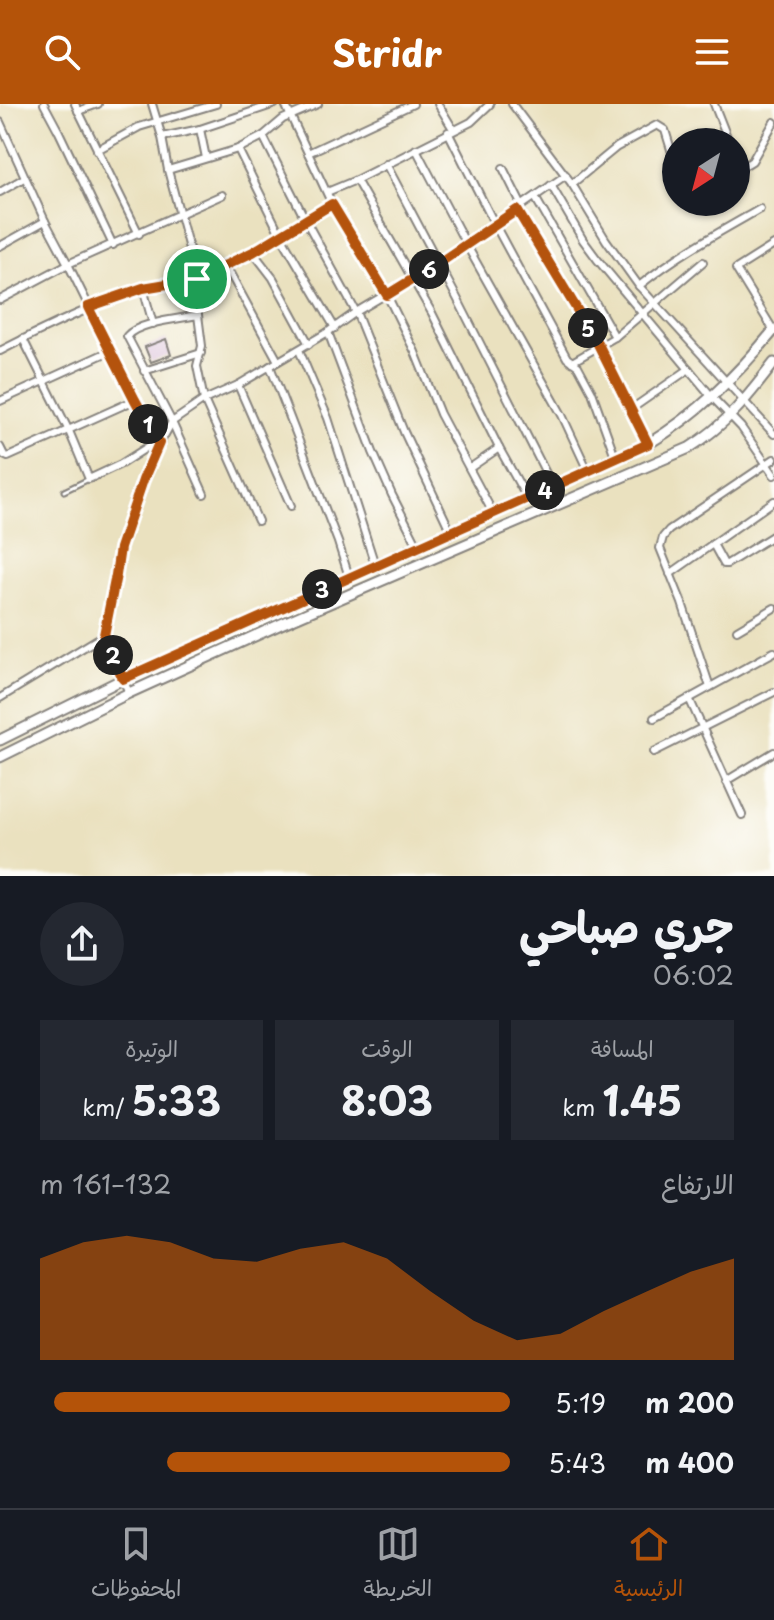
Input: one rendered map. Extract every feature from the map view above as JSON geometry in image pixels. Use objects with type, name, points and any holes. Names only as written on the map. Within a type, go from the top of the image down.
[{"type":"street","points":[[44,104],[113,245]]},
{"type":"street","points":[[98,104],[76,108],[139,234]]},
{"type":"street","points":[[152,104],[197,279],[202,346],[197,366],[204,400],[258,521]]},
{"type":"street","points":[[97,150],[157,120],[216,104]]},
{"type":"street","points":[[162,137],[200,129],[275,104]]},
{"type":"street","points":[[285,104],[332,204],[387,295],[440,414],[493,513]]},
{"type":"street","points":[[168,170],[238,149],[263,136],[283,119],[318,104]]},
{"type":"street","points":[[308,153],[413,104]]},
{"type":"street","points":[[438,104],[495,225],[567,358],[578,366],[592,392],[616,459]]},
{"type":"street","points":[[327,192],[471,122],[481,107],[490,104]]},
{"type":"street","points":[[512,104],[566,175],[639,286],[774,434]]},
{"type":"street","points":[[714,104],[723,128]]},
{"type":"street","points":[[0,122],[2,133],[45,221],[158,442]]},
{"type":"street","points":[[572,184],[617,147],[657,125],[663,128]]},
{"type":"street","points":[[750,162],[773,126]]},
{"type":"street","points":[[200,129],[206,158]]},
{"type":"street","points":[[263,136],[356,312],[404,432],[451,532]]},
{"type":"street","points":[[238,149],[331,330],[373,452],[418,546]]},
{"type":"street","points":[[416,149],[562,415],[588,471]]},
{"type":"street","points":[[386,164],[553,487]]},
{"type":"street","points":[[503,168],[519,208],[599,346],[648,444]]},
{"type":"street","points":[[129,693],[104,635],[120,548],[158,442],[172,422],[204,400],[238,385],[299,350],[439,263],[566,175]]},
{"type":"street","points":[[0,192],[24,178]]},
{"type":"street","points":[[356,180],[432,313],[527,498]]},
{"type":"street","points":[[551,185],[597,259],[712,397],[770,461],[774,475]]},
{"type":"street","points":[[0,300],[68,264],[222,195]]},
{"type":"street","points":[[535,197],[615,337]]},
{"type":"street","points":[[0,351],[88,307],[143,288],[197,279],[253,252],[332,204]]},
{"type":"street","points":[[639,286],[675,258],[760,209]]},
{"type":"street","points":[[0,246],[45,221]]},
{"type":"street","points":[[0,740],[123,679],[616,459],[648,444],[684,421],[727,383],[774,330],[736,269],[774,245]]},
{"type":"street","points":[[253,252],[273,278],[309,344]]},
{"type":"street","points":[[572,362],[615,337],[703,262]]},
{"type":"street","points":[[226,266],[278,361]]},
{"type":"street","points":[[143,288],[153,324]]},
{"type":"street","points":[[198,315],[153,324],[129,332],[127,336],[172,422],[204,494]]},
{"type":"street","points":[[23,339],[45,380],[89,479],[158,442]]},
{"type":"street","points":[[299,350],[328,418],[375,565]]},
{"type":"street","points":[[0,401],[110,351]]},
{"type":"street","points":[[144,371],[201,353]]},
{"type":"street","points":[[0,757],[129,693],[281,624],[680,453],[731,417],[774,363]]},
{"type":"street","points":[[270,366],[349,577]]},
{"type":"street","points":[[630,410],[689,369]]},
{"type":"street","points":[[238,385],[291,506]]},
{"type":"street","points":[[0,447],[8,457],[135,400]]},
{"type":"street","points":[[470,468],[499,448]]},
{"type":"street","points":[[710,687],[660,548],[669,530],[770,461]]},
{"type":"street","points":[[670,574],[774,501]]},
{"type":"street","points":[[713,544],[725,565],[771,537],[774,549]]},
{"type":"street","points":[[362,571],[368,587]]},
{"type":"street","points":[[737,630],[774,608]]},
{"type":"street","points":[[0,698],[104,635]]},
{"type":"street","points":[[654,718],[774,652]]},
{"type":"street","points":[[654,752],[774,692]]},
{"type":"street","points":[[689,698],[742,815]]},
{"type":"street","points":[[726,781],[774,752]]},
{"type":"lane","points":[[64,491],[89,479]]},
{"type":"building","points":[[166,339],[171,355],[151,362],[145,347]]},
{"type":"route","points":[[332,204],[387,295],[517,210],[599,346],[648,444],[123,679],[104,635],[120,548],[159,443],[88,307],[143,288],[197,279],[253,252],[332,204]]}]
